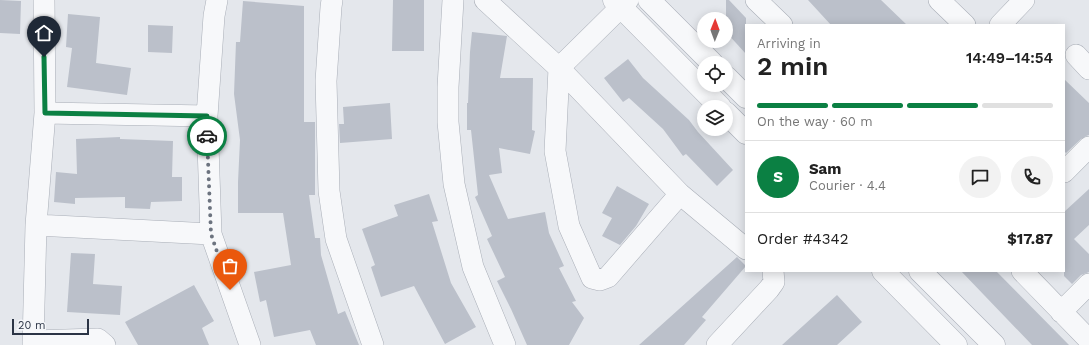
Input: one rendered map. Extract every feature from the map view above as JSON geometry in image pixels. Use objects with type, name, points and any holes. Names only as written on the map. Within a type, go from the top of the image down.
[{"type":"street","points":[[44,0],[45,113],[36,225],[33,343],[98,339],[104,345]]},
{"type":"street","points":[[217,0],[214,16],[207,116],[211,234],[250,345]]},
{"type":"street","points":[[332,0],[326,81],[329,191],[336,239],[373,345]]},
{"type":"street","points":[[453,0],[448,87],[448,122],[454,184],[473,267],[505,345]]},
{"type":"street","points":[[485,0],[560,68],[680,194],[745,248]]},
{"type":"street","points":[[649,0],[705,56]]},
{"type":"street","points":[[756,0],[781,24]]},
{"type":"street","points":[[939,0],[964,24]]},
{"type":"street","points":[[1001,24],[1024,0]]},
{"type":"street","points":[[680,194],[608,277],[600,280],[592,278],[570,226],[555,150],[560,68],[621,2],[713,100]]},
{"type":"street","points":[[733,84],[745,96]]},
{"type":"street","points":[[45,113],[207,116]]},
{"type":"street","points":[[733,120],[745,132]]},
{"type":"street","points":[[1065,171],[1089,147]]},
{"type":"street","points":[[36,225],[211,234]]},
{"type":"street","points":[[717,345],[769,289],[774,282],[773,272]]},
{"type":"street","points":[[884,272],[956,345]]},
{"type":"street","points":[[921,272],[994,345]]},
{"type":"street","points":[[1023,272],[1089,340]]},
{"type":"street","points":[[1061,312],[1089,284]]},
{"type":"building","points":[[0,0],[21,1],[20,34],[0,33]]},
{"type":"building","points":[[393,0],[424,0],[424,51],[392,51]]},
{"type":"building","points":[[726,0],[729,0],[746,18],[745,53],[733,40],[733,12],[726,12]]},
{"type":"building","points":[[808,0],[881,0],[906,24],[830,24]]},
{"type":"building","points":[[243,1],[304,6],[304,122],[315,122],[315,195],[309,195],[315,238],[320,238],[321,255],[338,314],[345,311],[359,345],[316,345],[310,330],[274,337],[266,300],[260,302],[254,272],[291,265],[283,213],[238,213],[240,140],[234,94],[236,42],[240,42]]},
{"type":"building","points":[[68,14],[100,17],[96,63],[131,68],[127,95],[67,87],[72,48],[66,47]]},
{"type":"building","points":[[148,25],[173,26],[172,53],[148,52]]},
{"type":"building","points":[[472,32],[507,36],[500,78],[533,78],[532,130],[535,131],[530,154],[499,148],[502,173],[489,175],[508,219],[545,212],[549,233],[564,266],[559,268],[576,301],[572,302],[584,318],[569,345],[527,345],[497,281],[505,277],[487,239],[492,236],[475,197],[478,195],[471,130],[467,130],[467,103]]},
{"type":"building","points":[[628,59],[643,78],[689,120],[697,131],[697,136],[702,136],[733,170],[717,186],[686,154],[683,156],[663,129],[629,98],[623,102],[604,78]]},
{"type":"building","points":[[1065,80],[1089,103],[1089,135],[1081,139],[1066,153]]},
{"type":"building","points":[[390,103],[392,139],[340,143],[339,124],[344,124],[343,107]]},
{"type":"building","points":[[120,137],[120,139],[173,141],[172,177],[182,177],[182,201],[151,202],[150,209],[125,208],[125,197],[75,198],[75,204],[54,202],[56,172],[77,174],[76,139]]},
{"type":"building","points":[[617,186],[649,204],[636,226],[620,245],[602,236],[612,218],[602,213]]},
{"type":"building","points":[[1089,189],[1089,225],[1074,239],[1089,254],[1089,272],[1081,275],[1072,284],[1064,276],[1065,211]]},
{"type":"building","points":[[429,194],[438,221],[432,222],[451,283],[476,327],[445,344],[414,286],[381,297],[371,267],[375,265],[362,229],[398,216],[394,205]]},
{"type":"building","points":[[71,253],[95,254],[93,284],[122,286],[120,315],[67,312]]},
{"type":"building","points":[[737,257],[745,265],[745,267],[702,317],[706,320],[684,345],[639,345]]},
{"type":"building","points":[[962,272],[997,272],[1069,345],[1032,345]]},
{"type":"building","points":[[194,285],[214,321],[202,328],[209,345],[138,345],[125,322]]},
{"type":"building","points":[[837,295],[862,322],[837,345],[782,345]]},
{"type":"way so far","points":[[207,136],[211,234],[230,290]]},
{"type":"route","points":[[44,57],[45,113],[207,116],[207,136]]}]
